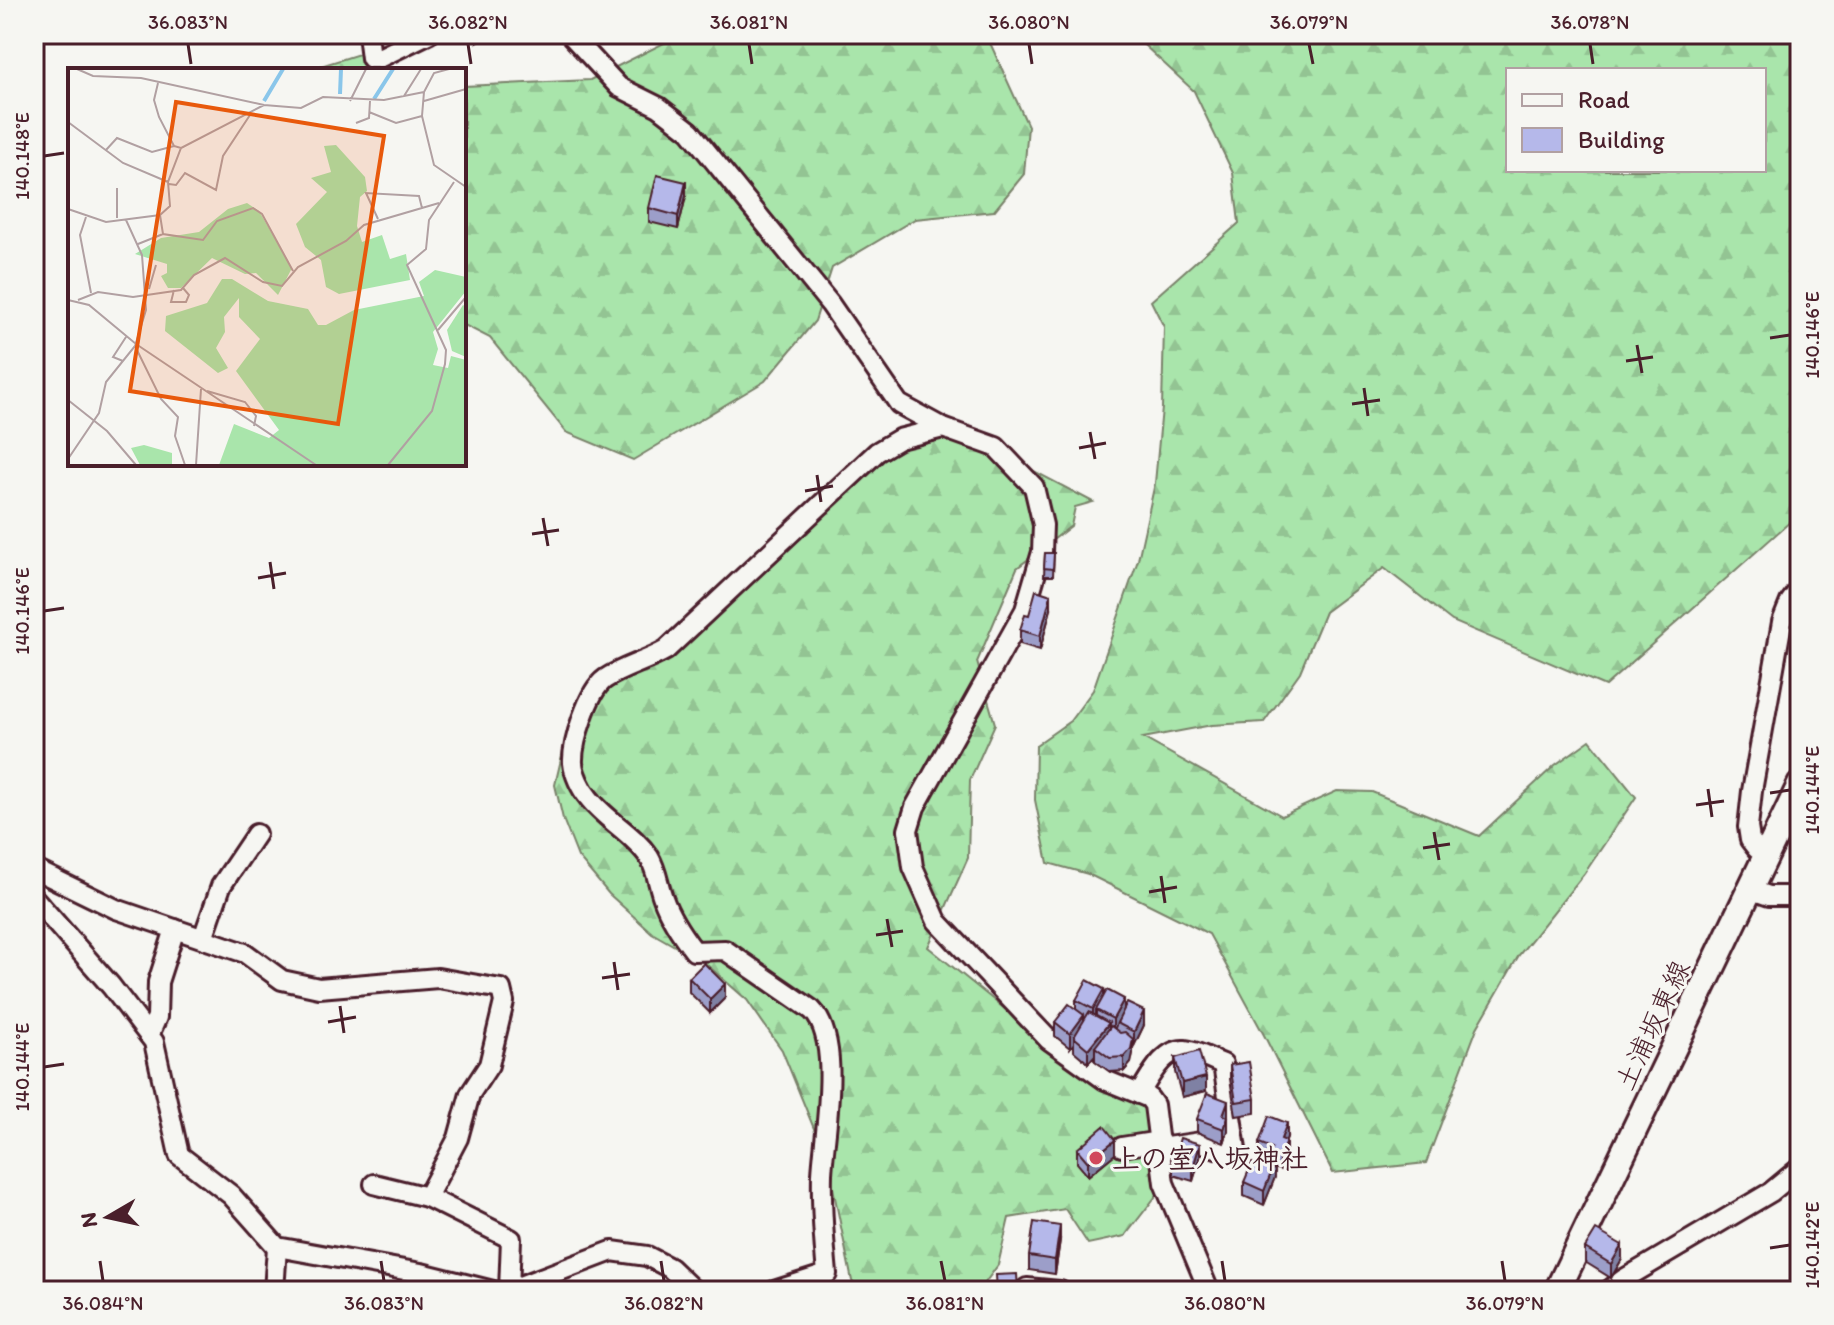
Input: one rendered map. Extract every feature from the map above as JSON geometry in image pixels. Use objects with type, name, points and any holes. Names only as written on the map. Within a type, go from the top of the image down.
[{"type":"main road","name":"土浦坂東線","points":[[1557,1291],[1800,785]]},
{"type":"street","points":[[368,34],[371,58],[381,57],[428,34]]},
{"type":"street","points":[[570,34],[619,87],[659,107],[690,131],[830,304],[899,404],[943,428],[996,447],[1034,487],[1043,525],[1042,552],[1025,610],[915,807],[908,830],[913,867],[937,921],[1049,1040],[1105,1080],[1149,1098],[1154,1105],[1164,1183],[1209,1291]]},
{"type":"street","points":[[774,1291],[832,1283],[822,1176],[830,1090],[822,1020],[725,950],[694,951],[677,929],[649,857],[620,825],[588,798],[580,785],[573,765],[576,740],[594,690],[605,679],[666,650],[877,452],[899,439],[943,428]]},
{"type":"street","points":[[1766,854],[1750,840],[1748,827],[1752,791],[1782,622],[1800,588]]},
{"type":"street","points":[[203,938],[221,886],[256,834]]},
{"type":"street","points":[[34,869],[116,909],[245,953],[282,980],[319,988],[438,978],[501,989],[504,1002],[489,1065],[470,1094],[458,1138],[427,1197]]},
{"type":"street","points":[[1749,889],[1769,896],[1800,896]]},
{"type":"street","points":[[34,898],[111,986],[154,1042],[179,1155],[231,1195],[277,1247],[421,1273],[493,1291]]},
{"type":"street","points":[[149,1035],[157,1017],[158,982],[175,929]]},
{"type":"street","points":[[1122,1147],[1201,1142],[1237,1156],[1223,1064],[1185,1050],[1177,1051],[1167,1056],[1139,1094]]},
{"type":"street","points":[[1608,1291],[1771,1192],[1800,1168]]},
{"type":"street","points":[[374,1184],[427,1197],[511,1239],[508,1290],[612,1251],[647,1256],[670,1268],[694,1291]]},
{"type":"street","points":[[274,1291],[277,1247]]},
{"type":"street","points":[[1027,1288],[1060,1291]]},
{"type":"green space","points":[[682,34],[986,34],[1028,126],[1024,174],[994,211],[915,219],[832,268],[815,321],[765,381],[633,460],[566,432],[490,338],[466,326],[466,86],[590,80]]},
{"type":"green space","points":[[1132,34],[1800,34],[1800,513],[1605,686],[1452,621],[1384,568],[1325,612],[1300,672],[1264,722],[1212,725],[1143,738],[1282,816],[1337,791],[1372,792],[1479,836],[1555,765],[1590,740],[1636,797],[1584,874],[1519,955],[1477,1028],[1426,1163],[1333,1173],[1209,934],[1088,874],[1048,863],[1035,800],[1036,745],[1070,721],[1093,690],[1138,560],[1155,483],[1162,408],[1164,327],[1151,301],[1239,223],[1233,173],[1194,91]]},
{"type":"green space","points":[[362,53],[379,68],[314,68]]},
{"type":"green space","points":[[943,433],[973,439],[1093,502],[1075,507],[1071,526],[1017,568],[977,662],[995,724],[970,780],[968,858],[928,947],[1011,1014],[1049,1051],[1104,1087],[1146,1107],[1159,1192],[1125,1236],[1088,1244],[1065,1209],[1009,1218],[998,1265],[979,1291],[858,1291],[852,1281],[828,1163],[782,1050],[747,1000],[706,964],[652,933],[609,894],[578,857],[563,819],[555,785],[566,738],[592,701],[885,454],[909,441]]},
{"type":"building","points":[[657,175],[686,182],[678,216],[649,208]]},
{"type":"building","points":[[1045,553],[1054,553],[1053,569],[1044,568]]},
{"type":"building","points":[[1036,590],[1051,595],[1040,636],[1020,630],[1025,614],[1029,615]]},
{"type":"building","points":[[704,963],[725,984],[710,999],[689,978]]},
{"type":"building","points":[[1087,980],[1104,989],[1093,1009],[1076,1000]]},
{"type":"building","points":[[1107,990],[1124,999],[1113,1019],[1096,1010]]},
{"type":"building","points":[[1127,1003],[1144,1011],[1134,1032],[1117,1023]]},
{"type":"building","points":[[1069,1004],[1084,1015],[1070,1034],[1055,1022]]},
{"type":"building","points":[[1089,1012],[1109,1023],[1088,1049],[1074,1037]]},
{"type":"building","points":[[1111,1026],[1133,1039],[1131,1049],[1124,1057],[1110,1058],[1095,1047]]},
{"type":"building","points":[[1199,1051],[1206,1077],[1182,1083],[1175,1058]]},
{"type":"building","points":[[1249,1062],[1255,1099],[1236,1102],[1230,1065]]},
{"type":"building","points":[[1207,1093],[1228,1101],[1223,1115],[1228,1117],[1224,1129],[1197,1119]]},
{"type":"building","points":[[1269,1116],[1287,1123],[1281,1139],[1286,1141],[1280,1156],[1270,1153],[1272,1148],[1259,1143]]},
{"type":"building","points":[[1104,1126],[1115,1140],[1088,1162],[1077,1149]]},
{"type":"building","points":[[1180,1138],[1200,1144],[1193,1167],[1173,1161]]},
{"type":"building","points":[[1264,1158],[1275,1163],[1264,1191],[1244,1182],[1252,1163],[1261,1167]]},
{"type":"building","points":[[1034,1222],[1060,1226],[1055,1260],[1029,1256]]},
{"type":"building","points":[[1596,1230],[1622,1245],[1611,1264],[1585,1248]]},
{"type":"building","points":[[1017,1274],[1018,1291],[997,1291],[996,1275]]},
{"type":"building","points":[[1053,1280],[1054,1291],[1036,1291],[1036,1281]]},
{"type":"building","points":[[1057,1284],[1085,1284],[1085,1291],[1058,1291]]},
{"type":"place","name":"上の室八坂神社","points":[[1096,1158]]}]
